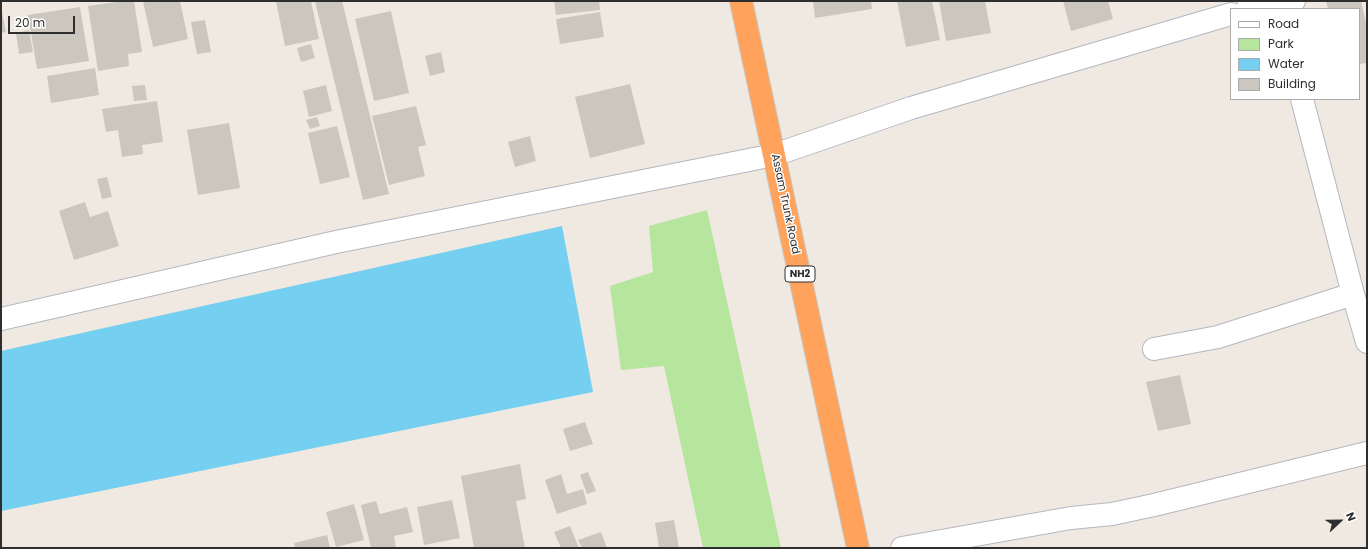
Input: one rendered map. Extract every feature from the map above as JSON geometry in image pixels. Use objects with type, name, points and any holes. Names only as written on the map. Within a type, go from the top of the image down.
[{"type":"highway","name":"Assam Trunk Road","points":[[741,1],[858,548]]},
{"type":"street","points":[[1250,8],[1264,4],[1284,5]]},
{"type":"street","points":[[1,319],[336,242],[774,155],[911,108],[1230,14]]},
{"type":"street","points":[[1302,100],[1367,342]]},
{"type":"street","points":[[1154,349],[1218,337],[1353,294]]},
{"type":"street","points":[[902,548],[1071,518],[1112,514],[1367,453]]},
{"type":"green space","points":[[707,210],[781,548],[703,548],[664,366],[621,370],[610,286],[653,272],[649,226]]},
{"type":"water","points":[[562,226],[593,392],[1,511],[1,351]]},
{"type":"building","points":[[134,1],[142,52],[128,54],[129,66],[98,71],[88,6]]},
{"type":"building","points":[[143,1],[180,1],[188,39],[153,47]]},
{"type":"building","points":[[276,1],[311,1],[319,39],[285,46]]},
{"type":"building","points":[[315,1],[342,1],[389,194],[363,200]]},
{"type":"building","points":[[554,1],[599,1],[600,10],[556,15]]},
{"type":"building","points":[[813,1],[871,1],[872,9],[815,18]]},
{"type":"building","points":[[897,1],[932,1],[940,40],[906,47]]},
{"type":"building","points":[[939,1],[985,1],[991,33],[946,41]]},
{"type":"building","points":[[1063,1],[1108,1],[1113,19],[1071,31]]},
{"type":"building","points":[[1326,1],[1361,1],[1367,27],[1367,63],[1360,64],[1360,8],[1328,8]]},
{"type":"building","points":[[1,7],[6,32],[1,33]]},
{"type":"building","points":[[80,7],[89,61],[37,69],[28,15]]},
{"type":"building","points":[[391,11],[409,93],[374,101],[355,19]]},
{"type":"building","points":[[600,12],[604,37],[560,44],[556,19]]},
{"type":"building","points":[[205,20],[211,52],[197,54],[191,22]]},
{"type":"building","points":[[29,30],[33,52],[19,54],[16,33]]},
{"type":"building","points":[[311,44],[315,58],[301,62],[297,48]]},
{"type":"building","points":[[441,52],[445,72],[430,76],[425,56]]},
{"type":"building","points":[[95,68],[99,95],[51,103],[47,76]]},
{"type":"building","points":[[630,84],[645,144],[590,158],[575,97]]},
{"type":"building","points":[[145,85],[147,100],[134,101],[132,86]]},
{"type":"building","points":[[326,85],[332,111],[309,117],[303,91]]},
{"type":"building","points":[[157,101],[163,142],[142,145],[143,154],[122,157],[118,130],[106,132],[102,109]]},
{"type":"building","points":[[416,106],[426,145],[418,147],[425,176],[389,185],[372,116]]},
{"type":"building","points":[[317,117],[320,126],[310,129],[306,120]]},
{"type":"building","points":[[229,123],[240,188],[198,195],[187,130]]},
{"type":"building","points":[[337,126],[350,177],[320,184],[308,133]]},
{"type":"building","points":[[530,136],[536,161],[515,167],[508,142]]},
{"type":"building","points":[[107,177],[112,197],[102,199],[97,179]]},
{"type":"building","points":[[85,202],[90,217],[108,211],[119,246],[74,260],[59,211]]},
{"type":"building","points":[[1180,375],[1191,424],[1158,431],[1146,382]]},
{"type":"building","points":[[585,422],[593,444],[570,451],[563,429]]},
{"type":"building","points":[[520,464],[526,499],[516,501],[525,548],[474,548],[461,476]]},
{"type":"building","points":[[588,472],[596,491],[587,494],[580,475]]},
{"type":"building","points":[[561,474],[567,494],[583,489],[587,504],[557,514],[545,480]]},
{"type":"building","points":[[452,500],[460,538],[424,545],[417,507]]},
{"type":"building","points":[[376,501],[380,514],[407,507],[413,532],[394,536],[396,548],[371,548],[361,505]]},
{"type":"building","points":[[354,504],[364,540],[336,547],[326,512]]},
{"type":"building","points":[[674,520],[679,548],[659,548],[655,523]]},
{"type":"building","points":[[570,526],[579,548],[561,548],[554,532]]},
{"type":"building","points":[[601,532],[607,548],[582,548],[578,540]]},
{"type":"building","points":[[327,535],[330,548],[295,548],[294,543]]}]
